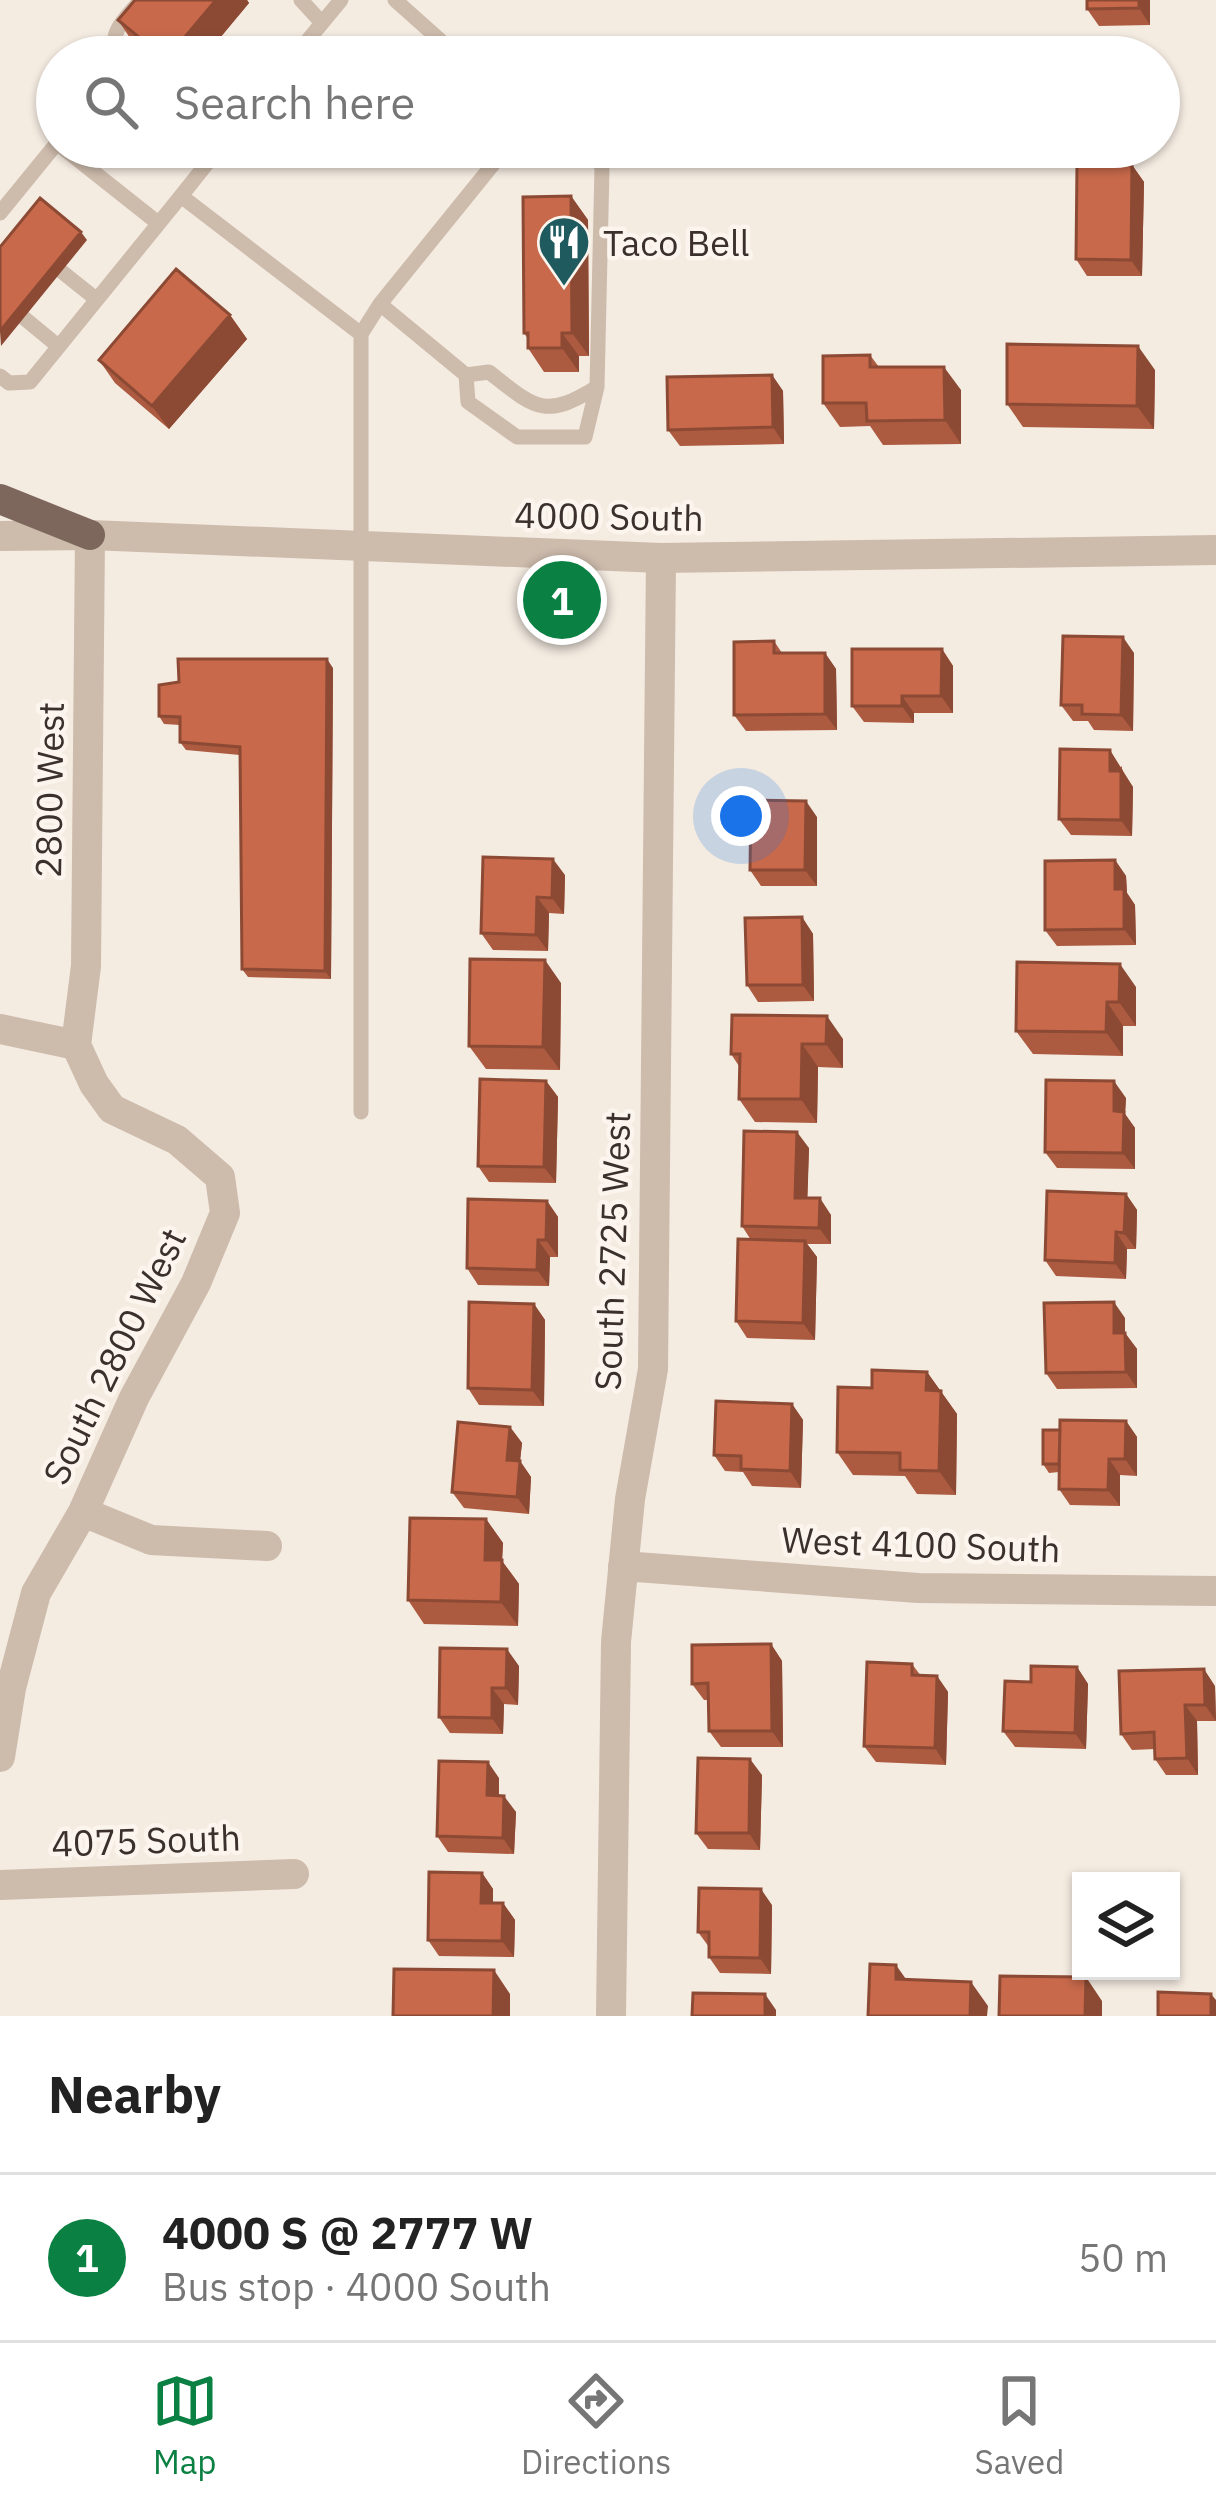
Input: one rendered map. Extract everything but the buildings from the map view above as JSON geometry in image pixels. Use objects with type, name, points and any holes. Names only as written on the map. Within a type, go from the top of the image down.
[{"type":"main road","points":[[0,499],[91,535]]},
{"type":"street","name":"4000 South","points":[[0,536],[91,535],[661,558],[1216,550]]},
{"type":"street","name":"2800 West","points":[[76,1045],[86,982],[91,535]]},
{"type":"street","name":"South 2725 West","points":[[611,2016],[616,1642],[630,1499],[653,1369],[661,558]]},
{"type":"street","points":[[0,1030],[76,1045]]},
{"type":"street","name":"South 2800 West","points":[[0,1757],[10,1688],[36,1593],[82,1512],[134,1398],[196,1283],[225,1214],[220,1177],[176,1140],[112,1109],[76,1045]]},
{"type":"street","points":[[82,1512],[151,1540],[267,1546]]},
{"type":"street","name":"West 4100 South","points":[[623,1566],[918,1588],[1216,1591]]},
{"type":"street","name":"4075 South","points":[[0,1886],[294,1874]]},
{"type":"lane","points":[[114,36],[141,0]]},
{"type":"lane","points":[[301,0],[322,23]]},
{"type":"lane","points":[[311,36],[340,0]]},
{"type":"lane","points":[[395,0],[435,36]]},
{"type":"lane","points":[[0,213],[40,168]]},
{"type":"lane","points":[[89,168],[158,223]]},
{"type":"lane","points":[[0,376],[9,383],[30,382],[203,168]]},
{"type":"lane","points":[[361,1112],[361,334],[490,168]]},
{"type":"lane","points":[[380,304],[466,375],[468,402],[517,437],[585,437],[597,387],[602,168]]},
{"type":"lane","points":[[181,196],[361,334]]},
{"type":"lane","points":[[61,272],[96,299]]},
{"type":"lane","points":[[24,318],[58,346]]},
{"type":"lane","points":[[466,375],[489,372],[530,404],[566,406],[597,387]]},
{"type":"place","name":"Taco Bell","points":[[564,288]]},
{"type":"place","name":"4000 S @ 2777 W","points":[[562,600]]}]
